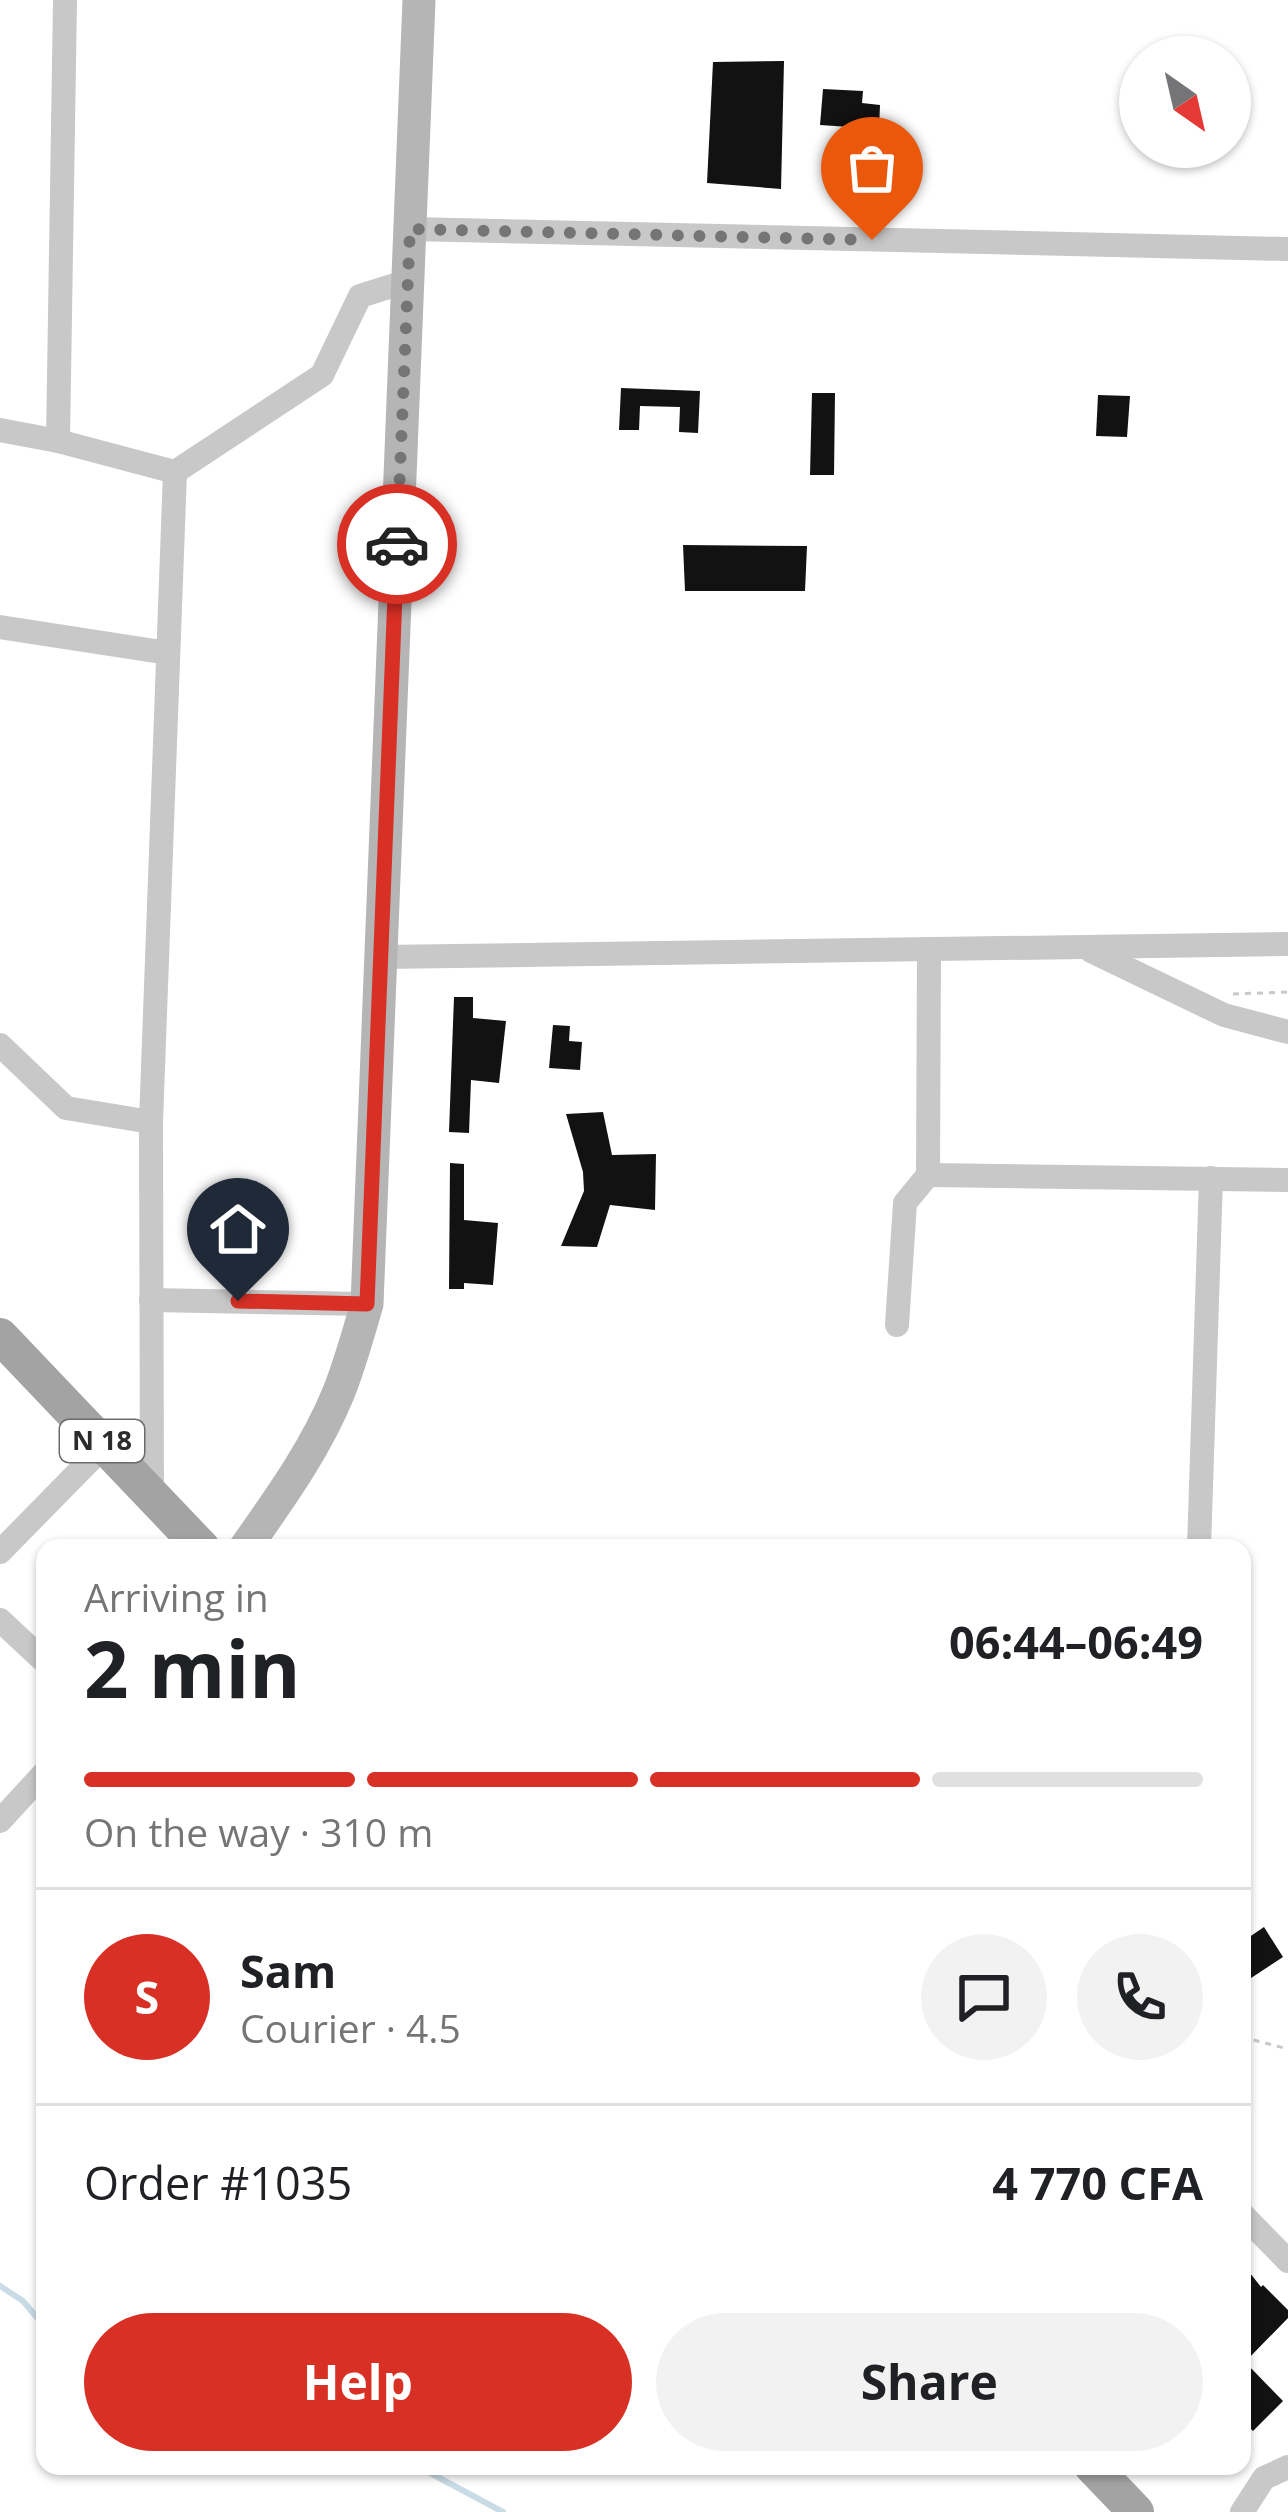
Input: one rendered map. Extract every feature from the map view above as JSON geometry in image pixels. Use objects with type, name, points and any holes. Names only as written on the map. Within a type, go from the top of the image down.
[{"type":"main road","name":"N 18","points":[[0,1336],[193,1539]]},
{"type":"main road","points":[[1101,2475],[1136,2512]]},
{"type":"street","points":[[58,441],[65,0]]},
{"type":"street","points":[[251,1539],[321,1432],[340,1390],[367,1304],[419,0]]},
{"type":"street","points":[[410,229],[1288,250]]},
{"type":"street","points":[[0,430],[176,472],[322,374],[360,296],[408,281]]},
{"type":"street","points":[[152,1496],[151,1122],[176,472]]},
{"type":"street","points":[[0,627],[168,652]]},
{"type":"street","points":[[380,957],[1288,944]]},
{"type":"street","points":[[1083,947],[1224,1015],[1288,1033]]},
{"type":"street","points":[[897,1324],[905,1203],[928,1175],[929,949]]},
{"type":"street","points":[[0,1045],[66,1108],[151,1122]]},
{"type":"street","points":[[928,1175],[1288,1180]]},
{"type":"street","points":[[1199,1539],[1211,1178]]},
{"type":"street","points":[[151,1300],[367,1304]]},
{"type":"street","points":[[0,1552],[106,1445]]},
{"type":"street","points":[[0,1620],[36,1654]]},
{"type":"street","points":[[0,1821],[36,1782]]},
{"type":"street","points":[[1251,2223],[1288,2261]]},
{"type":"street","points":[[1242,2512],[1264,2478],[1288,2468]]},
{"type":"path","points":[[1251,2039],[1288,2050]]},
{"type":"building","points":[[784,61],[781,189],[707,183],[713,62]]},
{"type":"building","points":[[823,89],[863,91],[862,103],[880,105],[879,129],[820,125]]},
{"type":"building","points":[[621,388],[700,391],[698,433],[679,432],[680,407],[640,406],[639,430],[619,430]]},
{"type":"building","points":[[812,393],[835,393],[834,475],[810,475]]},
{"type":"building","points":[[1098,395],[1130,396],[1127,437],[1096,436]]},
{"type":"building","points":[[683,545],[807,546],[805,591],[685,591]]},
{"type":"building","points":[[454,997],[473,997],[473,1018],[506,1021],[499,1083],[471,1080],[469,1133],[449,1132]]},
{"type":"building","points":[[553,1025],[570,1026],[569,1041],[582,1042],[580,1070],[549,1068]]},
{"type":"building","points":[[603,1112],[612,1155],[656,1154],[655,1210],[610,1205],[597,1247],[561,1246],[584,1191],[566,1114]]},
{"type":"building","points":[[450,1163],[464,1164],[464,1220],[498,1223],[493,1285],[464,1283],[464,1289],[449,1289]]},
{"type":"building","points":[[1264,1927],[1283,1957],[1251,1978],[1251,1936]]},
{"type":"building","points":[[1251,2274],[1288,2310],[1288,2318],[1251,2356]]},
{"type":"building","points":[[1251,2368],[1283,2401],[1251,2429]]},
{"type":"waterway","points":[[0,2286],[36,2316]]},
{"type":"waterway","points":[[434,2475],[503,2512]]},
{"type":"way so far","points":[[397,544],[410,229],[872,240]]},
{"type":"route","points":[[238,1301],[367,1304],[397,544]]}]
